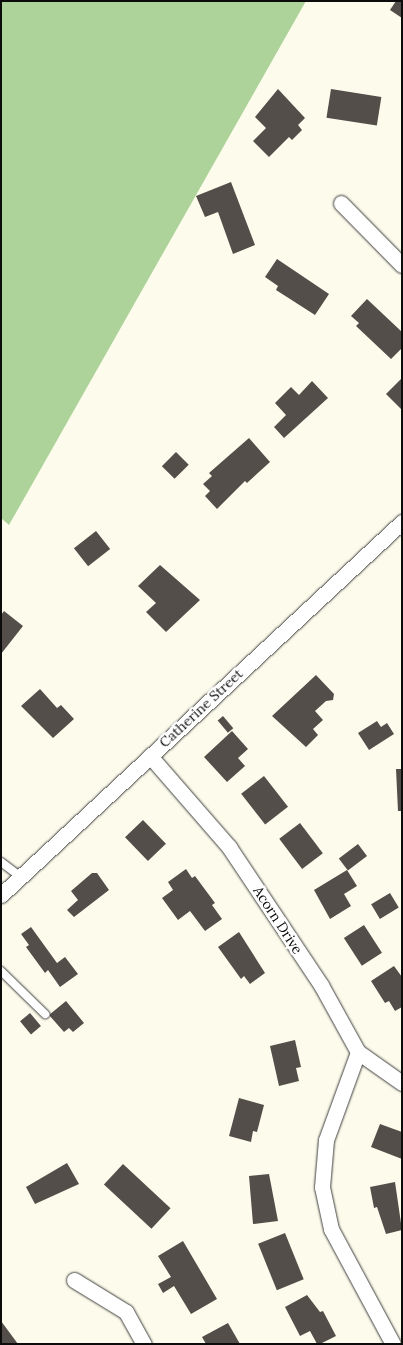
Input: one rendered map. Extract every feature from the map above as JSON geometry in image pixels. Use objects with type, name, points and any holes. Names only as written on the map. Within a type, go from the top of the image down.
[{"type":"street","points":[[341,203],[402,265]]},
{"type":"street","name":"Catherine Street","points":[[1,895],[402,522]]},
{"type":"street","name":"Acorn Drive","points":[[150,756],[230,847],[321,985],[358,1052],[402,1083]]},
{"type":"street","points":[[358,1052],[326,1140],[322,1187],[331,1229],[393,1344]]},
{"type":"street","points":[[74,1280],[126,1312],[144,1344]]},
{"type":"lane","points":[[1,862],[20,877]]},
{"type":"lane","points":[[1,971],[45,1014]]},
{"type":"green space","points":[[1,1],[306,1],[9,525],[1,518]]},
{"type":"building","points":[[396,1],[402,1],[402,18],[390,10]]},
{"type":"building","points":[[278,89],[305,118],[298,125],[302,130],[292,140],[289,137],[269,157],[253,141],[266,128],[255,117]]},
{"type":"building","points":[[331,89],[381,97],[377,126],[326,118]]},
{"type":"building","points":[[231,182],[255,245],[233,254],[218,212],[205,217],[196,196]]},
{"type":"building","points":[[277,259],[329,294],[315,315],[276,290],[278,286],[265,277]]},
{"type":"building","points":[[367,299],[402,332],[402,348],[391,359],[356,326],[359,323],[351,316]]},
{"type":"building","points":[[402,378],[402,410],[386,394]]},
{"type":"building","points":[[312,381],[328,398],[284,438],[274,427],[286,415],[275,403],[291,387],[299,395]]},
{"type":"building","points":[[249,438],[270,462],[247,483],[245,481],[217,509],[205,496],[210,491],[203,484],[212,476],[209,473]]},
{"type":"building","points":[[176,452],[189,465],[175,479],[162,466]]},
{"type":"building","points":[[96,531],[110,549],[88,566],[74,548]]},
{"type":"building","points":[[160,565],[200,600],[166,632],[146,612],[156,603],[138,586]]},
{"type":"building","points":[[4,611],[23,626],[1,654],[1,615]]},
{"type":"building","points":[[316,675],[334,694],[333,700],[326,701],[315,711],[323,720],[313,729],[318,735],[306,747],[272,716]]},
{"type":"building","points":[[40,689],[57,708],[61,705],[74,719],[53,738],[21,706]]},
{"type":"building","points":[[223,716],[233,728],[228,733],[218,720]]},
{"type":"building","points":[[377,721],[381,727],[387,723],[394,734],[369,750],[358,733]]},
{"type":"building","points":[[232,731],[248,749],[238,758],[245,766],[227,782],[204,757]]},
{"type":"building","points":[[396,769],[402,769],[402,811],[398,811]]},
{"type":"building","points":[[264,776],[288,807],[265,825],[241,794]]},
{"type":"building","points":[[143,820],[166,844],[148,861],[125,837]]},
{"type":"building","points":[[300,823],[323,853],[302,869],[279,839]]},
{"type":"building","points":[[358,844],[367,856],[348,870],[339,858]]},
{"type":"building","points":[[186,869],[192,878],[195,876],[215,903],[212,905],[222,919],[205,931],[190,911],[178,920],[162,898],[173,890],[168,882]]},
{"type":"building","points":[[347,870],[357,886],[344,894],[351,906],[330,919],[314,890]]},
{"type":"building","points":[[92,873],[97,873],[109,890],[74,917],[67,910],[78,900],[71,891]]},
{"type":"building","points":[[390,893],[399,908],[380,919],[371,904]]},
{"type":"building","points":[[364,925],[382,953],[362,966],[344,938]]},
{"type":"building","points":[[31,927],[57,963],[65,957],[78,974],[60,987],[48,970],[45,973],[26,947],[29,945],[21,934]]},
{"type":"building","points":[[239,932],[265,973],[250,984],[244,976],[241,979],[218,947]]},
{"type":"building","points":[[394,966],[402,977],[402,1007],[395,1011],[389,1001],[385,1003],[371,981]]},
{"type":"building","points":[[66,1001],[84,1023],[73,1032],[69,1028],[64,1032],[49,1015]]},
{"type":"building","points":[[30,1013],[41,1026],[31,1034],[20,1021]]},
{"type":"building","points":[[295,1040],[301,1067],[296,1068],[299,1081],[279,1086],[270,1046]]},
{"type":"building","points":[[239,1098],[264,1105],[257,1132],[253,1131],[251,1142],[229,1136]]},
{"type":"building","points":[[380,1124],[402,1132],[402,1159],[371,1147]]},
{"type":"building","points":[[67,1163],[79,1184],[35,1204],[26,1187]]},
{"type":"building","points":[[123,1164],[171,1208],[151,1229],[104,1184]]},
{"type":"building","points":[[269,1174],[278,1221],[253,1224],[249,1176]]},
{"type":"building","points":[[395,1182],[402,1230],[386,1234],[377,1207],[374,1208],[370,1187]]},
{"type":"building","points":[[285,1233],[304,1279],[277,1290],[258,1244]]},
{"type":"building","points":[[183,1241],[217,1299],[191,1314],[174,1286],[163,1293],[158,1284],[171,1277],[158,1256]]},
{"type":"building","points":[[307,1295],[320,1312],[323,1311],[336,1336],[320,1344],[317,1344],[310,1331],[300,1336],[285,1307]]},
{"type":"building","points":[[1,1321],[18,1344],[1,1344]]},
{"type":"building","points":[[228,1323],[240,1344],[206,1344],[202,1337]]}]
